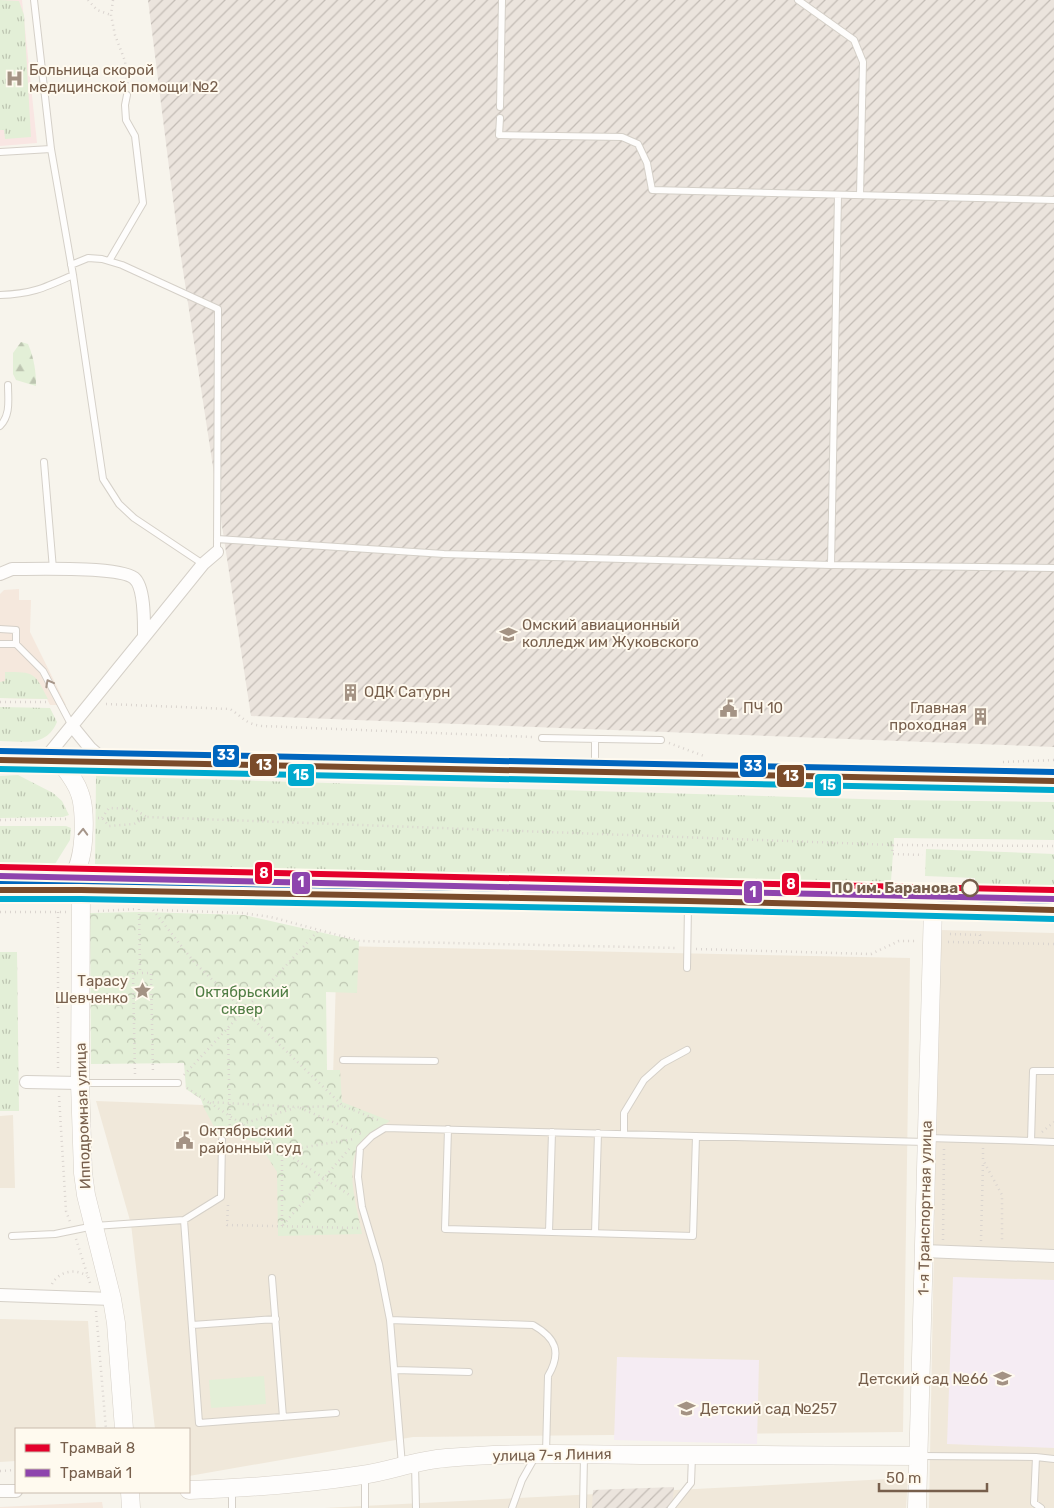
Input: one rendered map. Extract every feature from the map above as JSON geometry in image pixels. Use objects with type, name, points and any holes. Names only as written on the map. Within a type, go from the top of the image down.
[{"type":"main road","points":[[0,760],[1054,782]]},
{"type":"main road","points":[[0,890],[688,901],[1054,910]]},
{"type":"street","points":[[47,890],[73,876],[81,858],[82,846],[83,819],[81,798],[73,779],[52,760],[72,726],[203,564],[217,552]]},
{"type":"street","points":[[0,574],[12,569],[53,569],[120,573],[133,578],[139,586],[144,619],[144,638]]},
{"type":"street","points":[[72,726],[90,748],[105,761]]},
{"type":"street","name":"Ипподромная улица","points":[[81,890],[80,1082],[82,1173],[116,1323],[124,1428]]},
{"type":"street","name":"1-я Транспортная улица","points":[[916,1508],[933,907]]},
{"type":"street","points":[[26,1082],[80,1082]]},
{"type":"street","points":[[923,1251],[1054,1256]]},
{"type":"street","points":[[0,1295],[112,1299]]},
{"type":"street","name":"улица 7-я Линия","points":[[190,1490],[232,1489],[323,1481],[364,1475],[444,1458],[584,1454],[918,1456]]},
{"type":"street","points":[[0,1491],[15,1491]]},
{"type":"street","points":[[130,1493],[131,1508]]},
{"type":"lane","points":[[34,0],[51,150],[73,275],[104,479],[119,504],[134,518],[203,564]]},
{"type":"lane","points":[[500,107],[502,0]]},
{"type":"lane","points":[[801,1],[854,40],[863,62],[860,195]]},
{"type":"lane","points":[[109,261],[144,203],[135,136],[126,120],[125,106],[128,95]]},
{"type":"lane","points":[[500,118],[499,135],[622,137],[638,144],[647,163],[652,190],[1054,200]]},
{"type":"lane","points":[[0,152],[51,150]]},
{"type":"lane","points":[[831,565],[838,195]]},
{"type":"lane","points":[[71,265],[88,258],[109,261],[218,309],[217,552]]},
{"type":"lane","points":[[0,295],[20,294],[39,290],[73,275]]},
{"type":"lane","points":[[0,426],[6,420],[8,385]]},
{"type":"lane","points":[[44,462],[53,569]]},
{"type":"lane","points":[[217,539],[444,554],[831,565],[1054,568]]},
{"type":"lane","points":[[0,629],[16,630],[16,644],[43,671],[72,726]]},
{"type":"lane","points":[[0,644],[16,644]]},
{"type":"lane","points":[[542,738],[661,740]]},
{"type":"lane","points":[[595,739],[595,772]]},
{"type":"lane","points":[[686,968],[688,901]]},
{"type":"lane","points":[[624,1134],[624,1113],[644,1080],[663,1063],[687,1050]]},
{"type":"lane","points":[[343,1060],[435,1061]]},
{"type":"lane","points":[[1031,1141],[1033,1071],[1054,1071]]},
{"type":"lane","points":[[80,1082],[178,1083]]},
{"type":"lane","points":[[416,1508],[390,1320],[379,1264],[362,1203],[358,1177],[360,1148],[372,1136],[385,1128],[1054,1142]]},
{"type":"lane","points":[[448,1129],[445,1229],[549,1232],[693,1236],[696,1136]]},
{"type":"lane","points":[[549,1232],[552,1132]]},
{"type":"lane","points":[[595,1233],[598,1133]]},
{"type":"lane","points":[[12,1236],[55,1234],[94,1226],[184,1220],[221,1198],[226,1140]]},
{"type":"lane","points":[[184,1220],[199,1423],[336,1413]]},
{"type":"lane","points":[[272,1278],[283,1417]]},
{"type":"lane","points":[[192,1325],[276,1319]]},
{"type":"lane","points":[[390,1320],[533,1325],[546,1332],[554,1344],[556,1355],[554,1366],[548,1376],[541,1455],[522,1480],[512,1508]]},
{"type":"lane","points":[[396,1370],[469,1372]]},
{"type":"lane","points":[[583,1508],[584,1454]]},
{"type":"lane","points":[[671,1508],[691,1483],[692,1455]]},
{"type":"lane","points":[[918,1456],[1036,1456],[1054,1459]]},
{"type":"lane","points":[[1036,1456],[1034,1503],[1041,1508]]},
{"type":"lane","points":[[364,1475],[365,1508]]},
{"type":"lane","points":[[232,1489],[232,1508]]},
{"type":"path","points":[[88,0],[97,10],[111,15]]},
{"type":"path","points":[[112,0],[111,15],[114,35],[125,62],[128,95]]},
{"type":"path","points":[[0,702],[60,702]]},
{"type":"path","points":[[90,704],[230,709],[250,725],[262,726],[542,738]]},
{"type":"path","points":[[102,818],[109,808],[134,809],[147,817],[892,845],[1054,846]]},
{"type":"path","points":[[96,818],[102,818],[109,826],[134,824],[147,817]]},
{"type":"path","points":[[0,820],[69,819]]},
{"type":"path","points":[[892,845],[892,854],[923,855]]},
{"type":"path","points":[[139,909],[140,973]]},
{"type":"path","points":[[98,911],[139,909],[252,914],[272,917],[360,941],[871,954],[899,941],[1054,944]]},
{"type":"path","points":[[153,910],[194,962],[343,1106],[384,1123]]},
{"type":"path","points":[[0,912],[69,912]]},
{"type":"path","points":[[319,930],[243,1010],[178,1083],[362,1203]]},
{"type":"path","points":[[950,934],[980,935],[980,942]]},
{"type":"path","points":[[135,1083],[133,973],[151,973],[153,1082]]},
{"type":"path","points":[[226,1140],[230,1116],[228,1027]]},
{"type":"path","points":[[208,1102],[298,1107],[343,1106]]},
{"type":"path","points":[[242,1124],[298,1107],[363,1135]]},
{"type":"path","points":[[282,1151],[358,1138]]},
{"type":"path","points":[[980,1253],[984,1140]]},
{"type":"path","points":[[282,1226],[353,1146]]},
{"type":"path","points":[[282,1151],[282,1226]]},
{"type":"path","points":[[983,1160],[1002,1194],[1002,1254]]},
{"type":"path","points":[[229,1202],[228,1225],[368,1228]]},
{"type":"path","points":[[0,1471],[15,1470]]},
{"type":"shaded area","name":"Больница скорой медицинской помощи №2","points":[[0,0],[22,0],[37,143],[0,146]]},
{"type":"shaded area","points":[[148,0],[1054,0],[1054,747],[251,716],[177,231]]},
{"type":"shaded area","points":[[19,589],[19,600],[31,600],[30,632],[66,705],[50,705],[47,699],[0,698],[0,594],[4,590]]},
{"type":"shaded area","points":[[940,930],[1054,933],[1054,1508],[929,1508]]},
{"type":"shaded area","points":[[337,946],[910,958],[903,1432],[413,1437],[190,1476],[190,1428],[155,1428],[131,1224],[96,1101],[332,1110]]},
{"type":"shaded area","points":[[13,1115],[15,1188],[0,1188],[0,1116]]},
{"type":"shaded area","name":"Детский сад №66","points":[[953,1277],[1054,1280],[1054,1448],[947,1444]]},
{"type":"shaded area","points":[[0,1319],[88,1321],[96,1428],[15,1428],[15,1461],[0,1462]]},
{"type":"shaded area","name":"Детский сад №257","points":[[617,1357],[759,1360],[757,1444],[614,1440]]},
{"type":"shaded area","points":[[908,1478],[906,1508],[324,1508]]},
{"type":"shaded area","points":[[674,1487],[672,1508],[592,1508],[593,1490]]},
{"type":"shaded area","points":[[102,1502],[103,1508],[0,1508],[0,1507]]},
{"type":"green space","name":"Больница скорой медицинской помощи №2","points":[[0,0],[19,1],[24,15],[31,137],[5,139],[4,130],[0,130]]},
{"type":"green space","points":[[21,342],[28,344],[30,349],[36,375],[36,386],[16,380],[13,374],[13,353]]},
{"type":"green space","points":[[5,672],[22,672],[32,675],[40,683],[48,699],[0,698],[0,682],[5,681]]},
{"type":"green space","points":[[0,707],[50,708],[57,722],[47,736],[40,739],[25,742],[0,741]]},
{"type":"green space","points":[[18,775],[53,793],[62,801],[69,815],[63,817],[0,818],[0,776]]},
{"type":"green space","points":[[96,776],[894,800],[1054,802],[1054,840],[894,838],[890,896],[105,881],[95,864]]},
{"type":"green space","points":[[0,826],[66,826],[71,828],[70,840],[55,864],[40,878],[23,880],[14,878],[0,870]]},
{"type":"green space","points":[[926,849],[1054,854],[1054,896],[975,894],[975,878],[925,876]]},
{"type":"green space","name":"Октябрьский сквер","points":[[142,912],[244,915],[359,941],[357,993],[326,992],[327,1070],[340,1070],[342,1102],[390,1121],[363,1139],[357,1148],[354,1158],[352,1180],[362,1234],[278,1236],[277,1172],[258,1142],[218,1134],[201,1099],[186,1089],[184,1063],[91,1064],[90,913]]},
{"type":"green space","points":[[0,952],[17,952],[19,1111],[0,1111]]},
{"type":"green space","points":[[264,1376],[266,1404],[211,1408],[209,1380]]},
{"type":"tram line","name":"8","points":[[0,867],[1054,890]]},
{"type":"tram line","name":"1","points":[[0,876],[1054,899]]},
{"type":"transit line","name":"33","points":[[0,751],[1054,772]]},
{"type":"transit line","name":"13","points":[[0,760],[1054,781]]},
{"type":"transit line","name":"15","points":[[0,769],[1054,790]]},
{"type":"transit line","name":"33","points":[[0,881],[688,892],[1054,901]]},
{"type":"transit line","name":"13","points":[[0,890],[688,901],[1054,910]]},
{"type":"transit line","name":"15","points":[[0,899],[688,910],[1054,919]]},
{"type":"place","name":"Больница скорой медицинской помощи №2","points":[[15,79]]},
{"type":"place","name":"Омский авиационный колледж им Жуковского","points":[[508,634]]},
{"type":"place","name":"ОДК Сатурн","points":[[350,692]]},
{"type":"place","name":"ПЧ 10","points":[[729,708]]},
{"type":"place","name":"Главная проходная","points":[[981,717]]},
{"type":"place","name":"ПО им. Баранова","points":[[970,888]]},
{"type":"place","name":"Тарасу Шевченко","points":[[142,990]]},
{"type":"place","name":"Октябрьский районный суд","points":[[185,1140]]},
{"type":"place","name":"Детский сад №66","points":[[1002,1379]]},
{"type":"place","name":"Детский сад №257","points":[[686,1409]]}]
